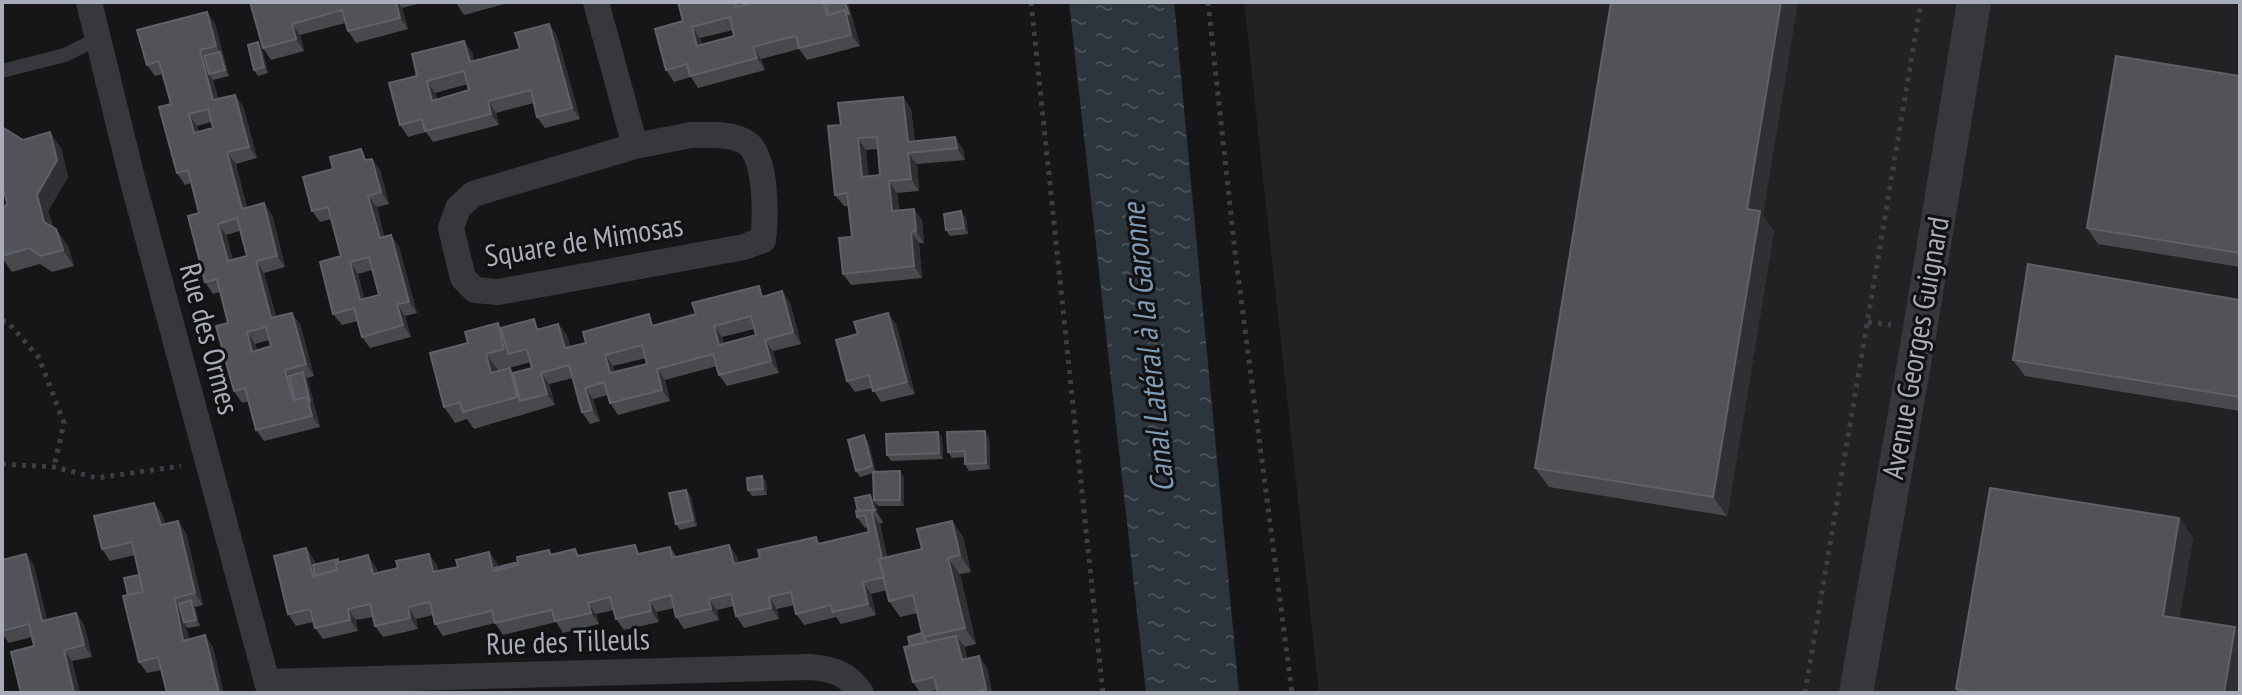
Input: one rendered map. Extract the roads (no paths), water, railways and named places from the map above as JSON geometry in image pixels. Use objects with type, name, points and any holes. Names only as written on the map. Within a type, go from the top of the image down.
[{"type":"street","name":"Rue des Ormes","points":[[89,2],[132,178],[269,688]]},
{"type":"street","points":[[596,2],[635,146]]},
{"type":"street","name":"Avenue Georges Guignard","points":[[1856,693],[1974,2]]},
{"type":"street","name":"Square de Mimosas","points":[[691,135],[724,136],[746,141],[758,154],[766,219],[763,240],[744,247],[498,292],[475,290],[463,278],[451,228],[458,208],[473,194],[635,146],[691,135]]},
{"type":"street","name":"Rue des Tilleuls","points":[[269,688],[810,667],[835,669],[853,681],[861,693]]},
{"type":"lane","points":[[2,71],[65,55],[99,38]]},
{"type":"water","name":"Canal Latéral à la Garonne","points":[[1069,2],[1174,2],[1239,693],[1146,693]]}]
